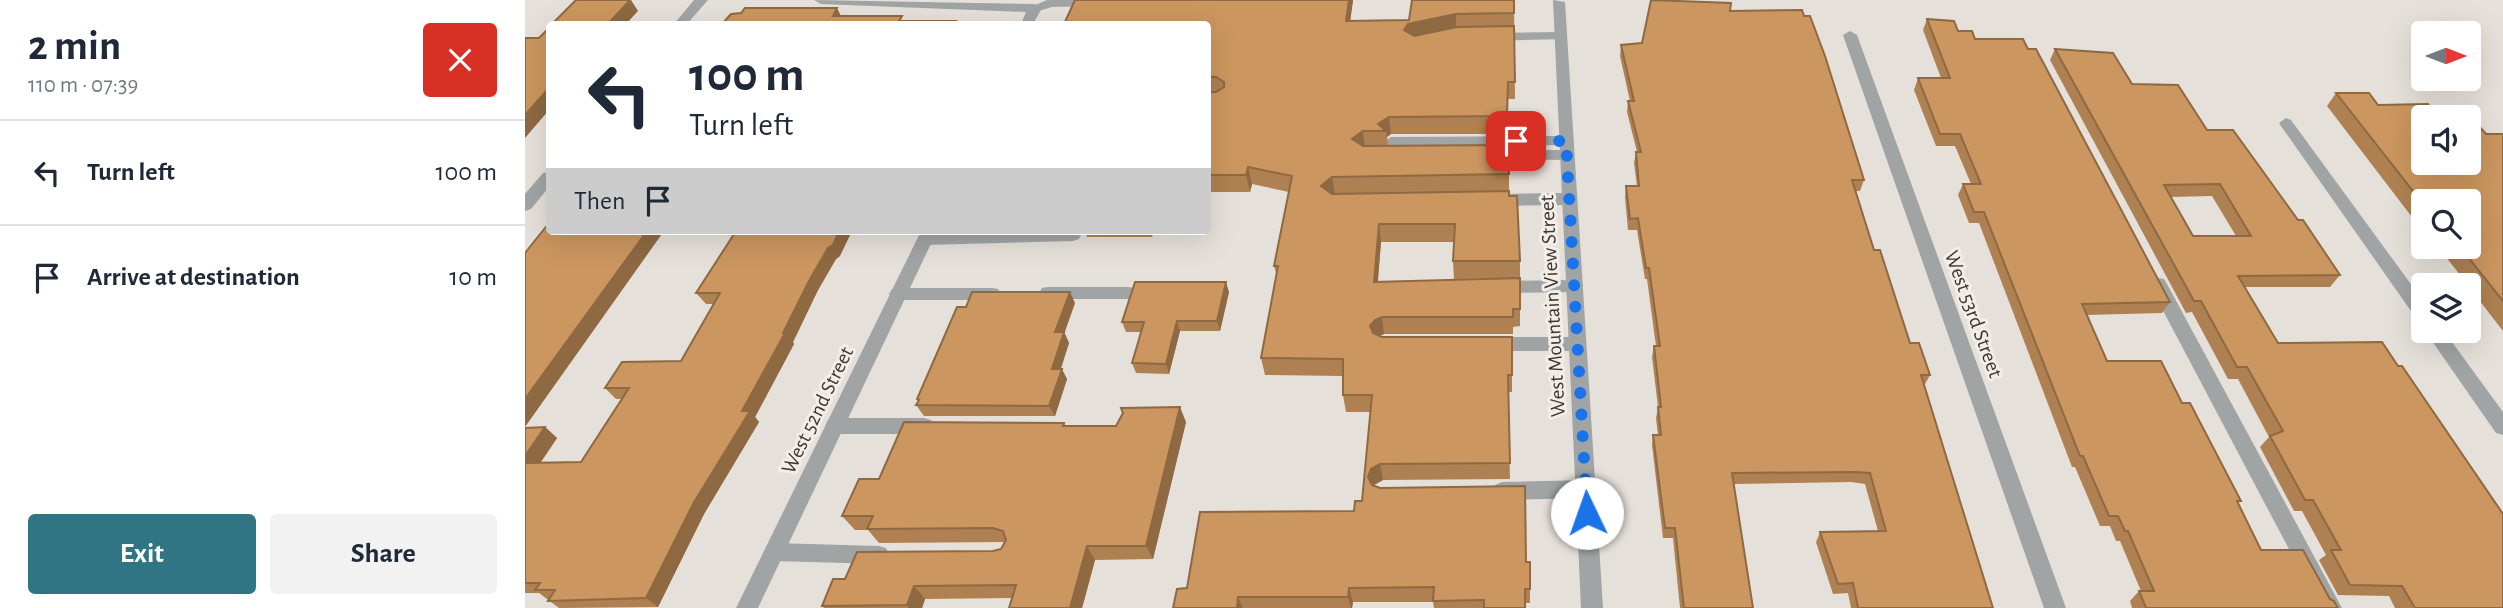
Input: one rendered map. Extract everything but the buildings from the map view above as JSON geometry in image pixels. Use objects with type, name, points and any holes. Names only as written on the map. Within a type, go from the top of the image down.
[{"type":"street","points":[[683,21],[701,0]]},
{"type":"street","points":[[821,0],[1035,8],[1059,3],[1109,2]]},
{"type":"street","name":"West Mountain View Street","points":[[1558,2],[1592,608]]},
{"type":"street","points":[[1028,21],[1035,8]]},
{"type":"street","name":"West 53rd Street","points":[[1850,35],[2055,608]]},
{"type":"street","points":[[1470,38],[1560,36]]},
{"type":"street","points":[[2285,123],[2411,298]]},
{"type":"street","points":[[1391,142],[1566,148]]},
{"type":"street","points":[[1379,156],[1566,148]]},
{"type":"street","points":[[525,205],[546,180]]},
{"type":"street","points":[[1473,200],[1569,199]]},
{"type":"street","points":[[927,235],[1073,235]]},
{"type":"street","name":"West 52nd Street","points":[[747,608],[927,235]]},
{"type":"street","points":[[2150,268],[2331,608]]},
{"type":"street","points":[[1477,288],[1574,286]]},
{"type":"street","points":[[1033,293],[1128,293]]},
{"type":"street","points":[[898,294],[1006,294]]},
{"type":"street","points":[[2443,343],[2503,427]]},
{"type":"street","points":[[1472,344],[1577,344]]},
{"type":"street","points":[[835,426],[942,426]]},
{"type":"street","points":[[1478,491],[1586,489]]},
{"type":"street","points":[[774,552],[905,555]]},
{"type":"route","points":[[1516,141],[1566,141],[1587,513]]}]
